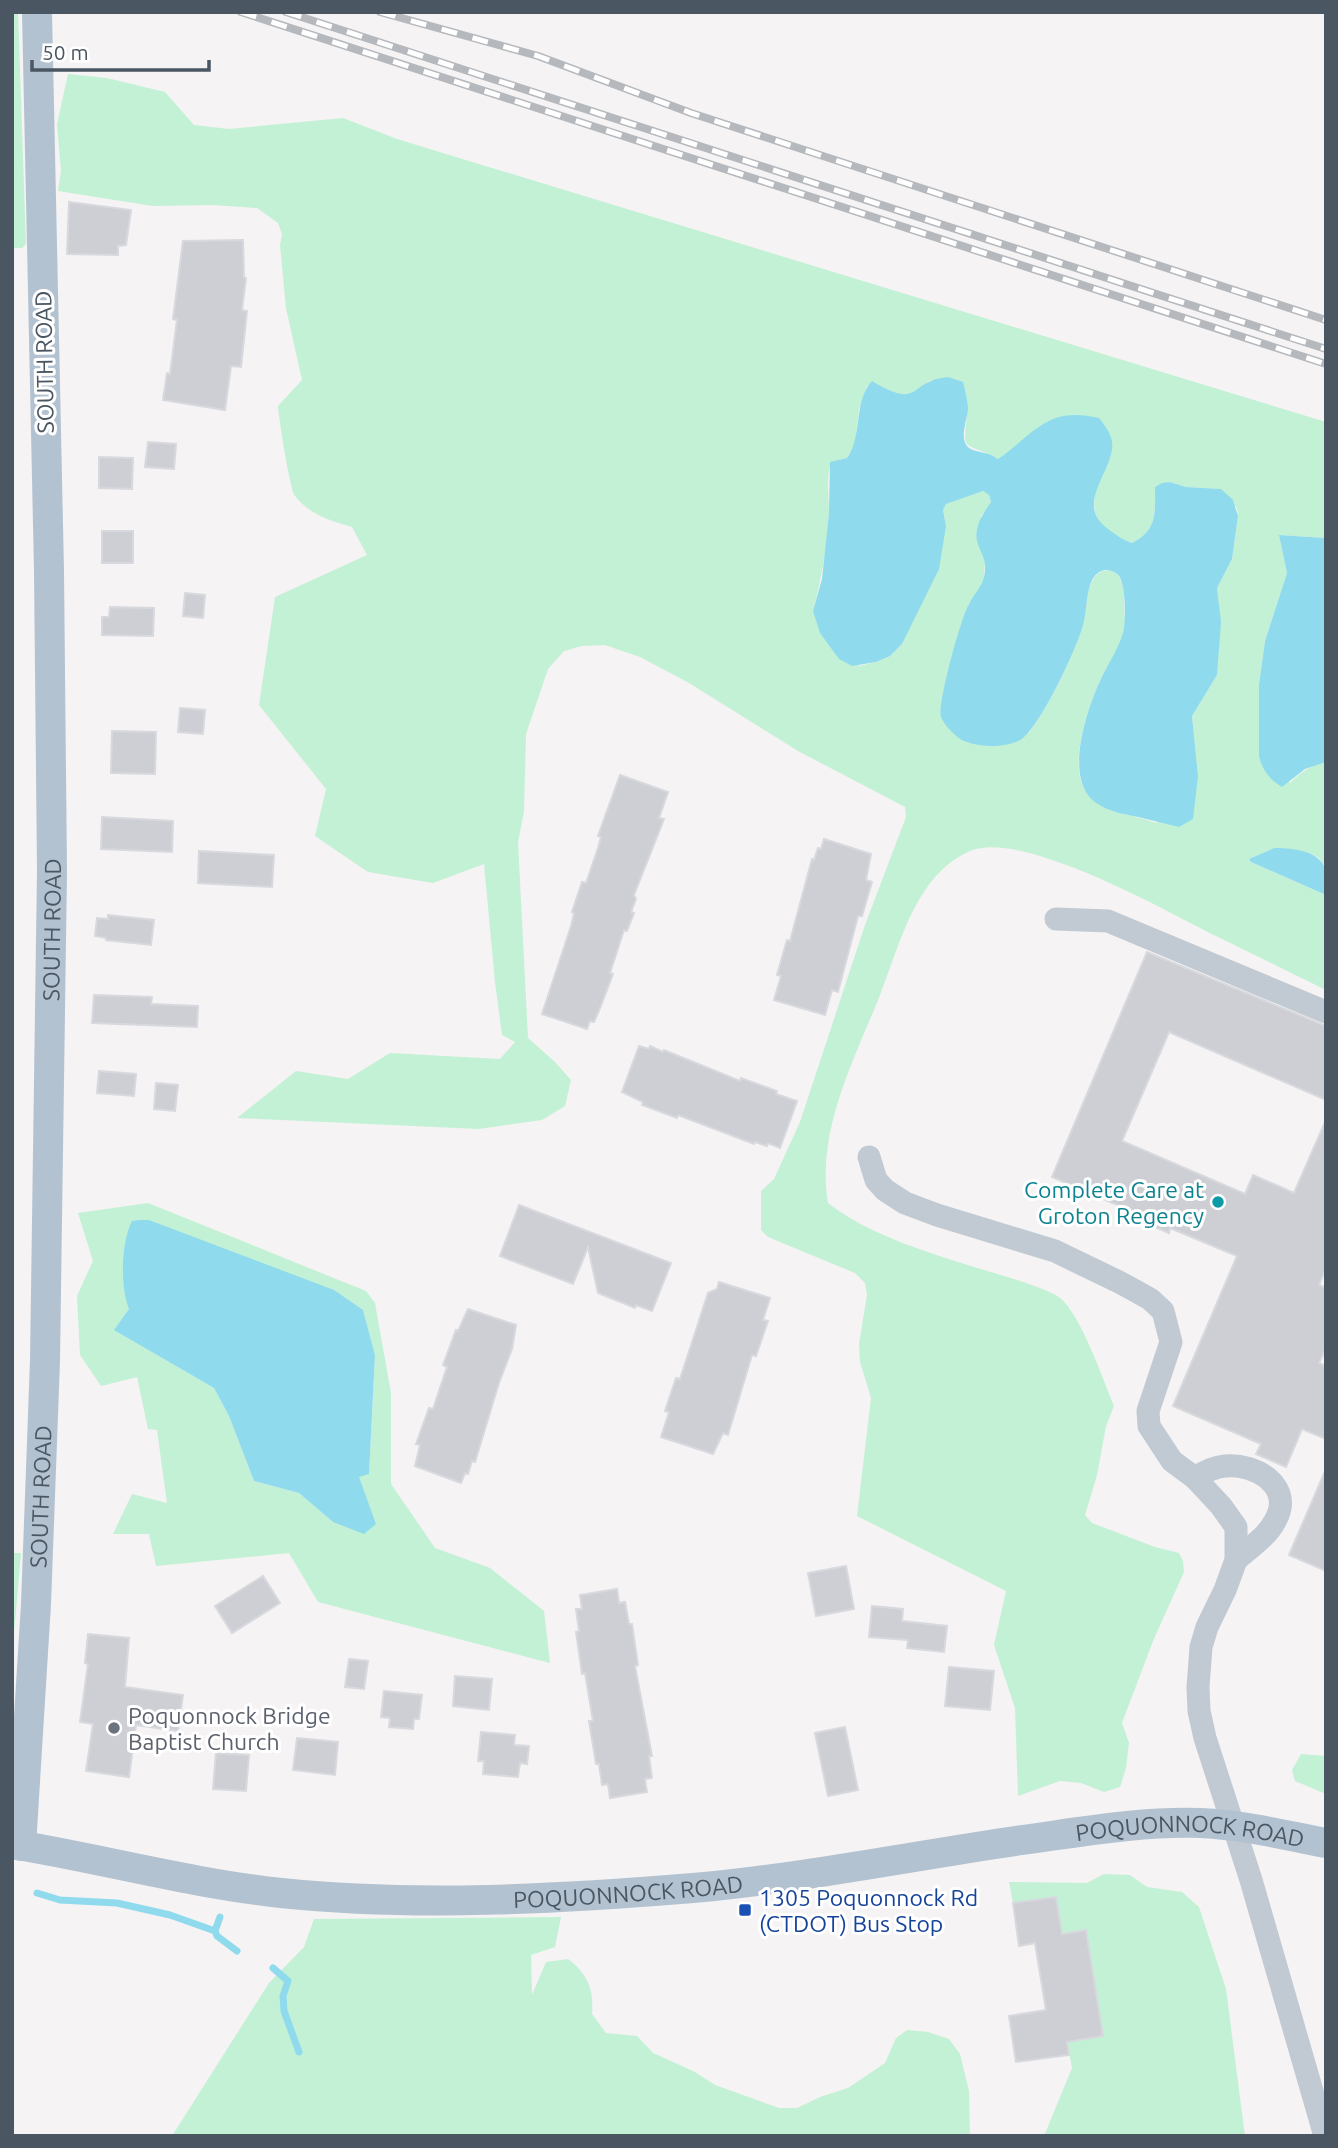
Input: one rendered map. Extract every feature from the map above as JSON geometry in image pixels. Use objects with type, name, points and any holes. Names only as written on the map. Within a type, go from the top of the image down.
[{"type":"main road","name":"SOUTH ROAD","points":[[16,1845],[36,1604],[45,1361],[52,871],[49,570],[37,12]]},
{"type":"main road","name":"POQUONNOCK ROAD","points":[[16,1845],[222,1885],[278,1893],[358,1898],[517,1898],[693,1888],[804,1875],[1099,1829],[1199,1823],[1233,1826],[1326,1843]]},
{"type":"street","points":[[1056,919],[1108,921],[1326,1012]]},
{"type":"street","points":[[869,1157],[876,1180],[885,1191],[905,1203],[1023,1243],[1055,1251],[1150,1299],[1163,1311],[1171,1342],[1148,1411],[1149,1426],[1172,1461],[1195,1478],[1236,1527],[1236,1560],[1201,1647],[1199,1711],[1325,2136]]},
{"type":"street","points":[[1195,1478],[1205,1471],[1235,1465],[1260,1472],[1276,1486],[1280,1494],[1280,1504],[1275,1521],[1268,1531],[1236,1560]]},
{"type":"green space","points":[[12,12],[18,12],[26,244],[22,248],[12,248]]},
{"type":"green space","points":[[68,74],[107,78],[165,92],[194,125],[229,129],[343,118],[397,139],[1326,422],[1326,538],[1279,535],[1287,573],[1265,641],[1259,684],[1290,783],[1306,770],[1326,762],[1326,868],[1319,858],[1311,854],[1283,848],[1274,848],[1249,859],[1326,895],[1326,990],[1094,876],[1023,851],[993,847],[970,851],[951,862],[936,877],[912,913],[849,1070],[832,1123],[827,1149],[828,1203],[863,1225],[903,1243],[1053,1293],[1067,1305],[1091,1348],[1114,1406],[1106,1426],[1097,1475],[1085,1515],[1092,1523],[1155,1547],[1179,1553],[1184,1572],[1153,1641],[1122,1723],[1129,1743],[1120,1787],[1104,1792],[1081,1783],[1060,1781],[1018,1796],[1015,1708],[994,1645],[1006,1591],[857,1516],[871,1398],[860,1362],[859,1344],[867,1295],[865,1283],[855,1273],[768,1237],[761,1230],[761,1191],[774,1179],[800,1122],[865,925],[906,817],[905,807],[798,751],[689,683],[640,657],[605,645],[582,646],[564,651],[548,669],[526,734],[524,811],[518,842],[528,1038],[571,1080],[565,1106],[542,1120],[479,1129],[237,1118],[296,1071],[348,1079],[390,1053],[500,1059],[515,1042],[502,1035],[484,864],[433,883],[368,872],[315,836],[326,789],[259,705],[275,597],[367,555],[352,527],[314,513],[301,503],[293,491],[278,406],[302,380],[286,308],[280,245],[282,234],[278,223],[257,208],[213,205],[153,206],[58,191],[61,171],[57,124]],"holes":[[[931,380],[968,408],[965,434],[967,444],[999,459],[1050,420],[1104,474],[1095,497],[1097,517],[1110,532],[1132,543],[1151,526],[1155,512],[1155,487],[1170,482],[1186,487],[1220,489],[1237,508],[1232,559],[1217,588],[1217,675],[1192,716],[1198,776],[1156,823],[1099,804],[1084,789],[1080,775],[1080,742],[1089,709],[1124,630],[1123,588],[1115,572],[1104,571],[1094,578],[1073,652],[1053,694],[1029,733],[968,605],[984,578],[985,562],[980,547],[981,516],[991,503],[989,495],[983,491],[946,503],[943,510],[946,526],[915,614],[902,644],[890,656],[859,666],[813,611],[827,537],[829,468],[831,462],[847,458],[855,444],[859,409],[867,386],[894,394],[911,394]]]},
{"type":"green space","points":[[148,1203],[366,1291],[375,1303],[391,1393],[391,1484],[435,1548],[490,1568],[544,1611],[550,1663],[318,1602],[289,1553],[156,1566],[149,1534],[113,1534],[132,1494],[167,1503],[157,1430],[148,1429],[137,1377],[101,1386],[80,1355],[77,1296],[93,1261],[78,1213]],"holes":[[[129,1309],[363,1310],[375,1355],[369,1474],[359,1476],[333,1522],[299,1493],[254,1481],[229,1416],[214,1388],[115,1330]]]},
{"type":"green space","points":[[12,1553],[21,1553],[12,1657]]},
{"type":"green space","points":[[1301,1754],[1326,1756],[1326,1794],[1295,1781],[1292,1770]]},
{"type":"green space","points":[[1104,1874],[1130,1875],[1147,1887],[1182,1892],[1199,1907],[1226,1989],[1245,2136],[1044,2136],[1072,2068],[1067,2042],[1103,2036],[1086,1931],[1062,1934],[1056,1897],[1013,1903],[1009,1882],[1087,1883]]},
{"type":"green space","points":[[561,1917],[555,1947],[531,1955],[532,1995],[546,1962],[568,1959],[585,1977],[591,1990],[592,2014],[606,2033],[637,2036],[653,2053],[695,2072],[715,2085],[779,2108],[797,2108],[848,2088],[885,2063],[896,2038],[907,2030],[928,2032],[949,2039],[960,2054],[969,2091],[970,2136],[172,2136],[269,1983],[304,1947],[314,1919]]},
{"type":"water","points":[[948,377],[963,382],[968,410],[965,444],[998,459],[1033,431],[1055,419],[1082,415],[1099,418],[1109,432],[1112,449],[1096,491],[1095,510],[1099,520],[1108,529],[1129,542],[1140,538],[1151,526],[1155,512],[1155,487],[1162,483],[1221,489],[1233,500],[1238,516],[1232,559],[1217,588],[1221,622],[1217,675],[1192,716],[1198,776],[1193,819],[1179,827],[1103,807],[1087,794],[1081,780],[1080,746],[1089,710],[1124,628],[1123,587],[1119,576],[1113,572],[1105,570],[1094,577],[1088,591],[1081,632],[1068,665],[1040,717],[1023,738],[1004,745],[973,744],[963,741],[952,732],[941,717],[946,679],[965,612],[984,577],[985,562],[977,541],[977,531],[982,515],[991,502],[989,495],[983,491],[946,504],[943,510],[946,526],[939,569],[902,644],[890,656],[876,662],[852,666],[839,659],[820,633],[813,611],[822,579],[829,513],[830,462],[847,458],[852,449],[866,389],[872,381],[888,390],[907,394],[935,380]]},
{"type":"water","points":[[1279,535],[1326,538],[1326,762],[1305,769],[1282,787],[1267,774],[1259,756],[1259,684],[1265,641],[1287,573]]},
{"type":"water","points":[[1274,848],[1302,851],[1315,856],[1324,866],[1326,873],[1326,895],[1249,859]]},
{"type":"water","points":[[149,1220],[334,1290],[363,1310],[375,1355],[369,1474],[359,1477],[376,1524],[364,1534],[333,1522],[299,1493],[254,1481],[229,1416],[214,1388],[114,1330],[129,1309],[124,1289],[124,1252],[132,1221]]},
{"type":"building","points":[[69,202],[131,210],[126,245],[118,246],[118,255],[67,254]]},
{"type":"building","points":[[243,240],[246,278],[242,310],[247,311],[241,367],[231,366],[225,410],[163,400],[167,373],[170,374],[177,320],[173,319],[183,241]]},
{"type":"building","points":[[148,442],[176,444],[174,469],[145,467]]},
{"type":"building","points":[[99,457],[133,458],[132,489],[99,488]]},
{"type":"building","points":[[102,531],[133,531],[133,563],[102,563]]},
{"type":"building","points":[[185,593],[205,595],[203,618],[183,616]]},
{"type":"building","points":[[110,607],[154,608],[153,636],[102,635],[102,617],[109,617]]},
{"type":"building","points":[[180,708],[205,710],[203,734],[178,732]]},
{"type":"building","points":[[112,731],[156,732],[155,774],[111,773]]},
{"type":"building","points":[[620,775],[668,792],[659,818],[664,819],[634,895],[636,899],[631,912],[634,913],[627,931],[624,930],[610,973],[613,974],[600,1008],[594,1022],[590,1021],[587,1029],[542,1014],[571,926],[574,914],[572,912],[582,882],[586,883],[601,837],[598,836]]},
{"type":"building","points":[[102,817],[173,821],[172,852],[101,849]]},
{"type":"building","points":[[824,839],[871,854],[866,880],[872,882],[862,916],[858,916],[838,992],[832,990],[825,1015],[774,1000],[781,976],[777,975],[787,940],[790,941],[812,859],[814,860],[818,848],[821,849]]},
{"type":"building","points":[[199,851],[274,855],[272,887],[198,883]]},
{"type":"building","points":[[108,915],[154,920],[151,945],[106,940],[95,936],[97,918],[108,919]]},
{"type":"building","name":"Complete Care at Groton Regency","points":[[1147,952],[1326,1026],[1326,1100],[1169,1032],[1122,1141],[1245,1194],[1253,1175],[1294,1193],[1326,1120],[1326,1268],[1319,1285],[1326,1288],[1326,1348],[1319,1363],[1326,1366],[1326,1439],[1302,1429],[1286,1467],[1256,1454],[1261,1444],[1173,1406],[1237,1256],[1170,1228],[1169,1233],[1127,1215],[1129,1210],[1052,1177]]},
{"type":"building","points":[[94,995],[152,997],[151,1004],[198,1006],[197,1027],[92,1023]]},
{"type":"building","points":[[639,1046],[649,1049],[650,1046],[663,1052],[664,1050],[740,1081],[741,1078],[777,1091],[776,1094],[797,1101],[780,1148],[768,1143],[767,1146],[755,1142],[754,1144],[678,1115],[677,1118],[642,1105],[643,1102],[622,1092]]},
{"type":"building","points":[[99,1071],[136,1074],[134,1096],[97,1093]]},
{"type":"building","points":[[156,1083],[178,1085],[175,1111],[154,1109]]},
{"type":"building","points":[[519,1205],[671,1263],[652,1311],[636,1305],[635,1308],[598,1293],[588,1247],[573,1284],[500,1256]]},
{"type":"building","points":[[719,1282],[770,1298],[763,1320],[768,1321],[756,1356],[752,1355],[728,1435],[723,1433],[713,1454],[661,1437],[669,1412],[665,1411],[676,1378],[680,1379],[708,1293],[717,1289]]},
{"type":"building","points":[[468,1309],[516,1325],[512,1349],[475,1462],[472,1461],[468,1474],[465,1473],[461,1483],[415,1466],[420,1445],[416,1444],[429,1408],[433,1409],[447,1367],[443,1365],[456,1330],[458,1331]]},
{"type":"building","points":[[1326,1469],[1326,1571],[1289,1555]]},
{"type":"building","points":[[846,1566],[854,1609],[816,1616],[808,1573]]},
{"type":"building","points":[[263,1576],[280,1603],[232,1633],[215,1606]]},
{"type":"building","points":[[617,1589],[619,1603],[625,1602],[629,1624],[632,1624],[638,1665],[635,1666],[652,1756],[649,1756],[652,1778],[645,1779],[647,1792],[610,1798],[608,1784],[602,1785],[599,1764],[596,1764],[589,1721],[593,1721],[576,1632],[579,1631],[576,1609],[582,1609],[580,1595]]},
{"type":"building","points":[[872,1606],[903,1609],[902,1621],[947,1626],[944,1652],[907,1648],[908,1640],[869,1637]]},
{"type":"building","name":"Poquonnock Bridge Baptist Church","points":[[88,1634],[129,1638],[125,1687],[183,1695],[178,1731],[136,1725],[129,1777],[86,1771],[93,1724],[80,1722],[88,1664],[85,1663]]},
{"type":"building","points":[[349,1659],[368,1661],[364,1689],[345,1687]]},
{"type":"building","points":[[949,1667],[994,1671],[990,1710],[945,1706]]},
{"type":"building","points":[[455,1676],[492,1679],[489,1710],[453,1706]]},
{"type":"building","points":[[384,1691],[422,1695],[419,1719],[414,1719],[413,1729],[389,1727],[390,1718],[381,1717]]},
{"type":"building","points":[[845,1727],[858,1790],[828,1796],[815,1733]]},
{"type":"building","points":[[481,1732],[515,1735],[514,1745],[529,1746],[527,1764],[520,1763],[518,1777],[483,1774],[484,1761],[478,1761]]},
{"type":"building","points":[[297,1738],[338,1742],[335,1775],[293,1770]]},
{"type":"building","points":[[216,1753],[249,1755],[246,1791],[213,1789]]},
{"type":"building","points":[[1056,1897],[1062,1934],[1086,1930],[1103,2036],[1067,2042],[1069,2055],[1016,2062],[1009,2016],[1046,2010],[1035,1943],[1019,1946],[1013,1903]]},
{"type":"waterway","points":[[37,1893],[60,1900],[117,1903],[170,1915],[215,1931],[217,1936],[237,1951]]},
{"type":"waterway","points":[[215,1931],[220,1917]]},
{"type":"waterway","points":[[273,1968],[288,1981],[283,1996],[284,2011],[299,2052]]},
{"type":"railway","points":[[241,12],[1326,364]]},
{"type":"railway","points":[[286,12],[1326,349]]},
{"type":"railway","points":[[380,12],[538,56],[691,113],[1326,320]]},
{"type":"place","name":"Complete Care at Groton Regency","points":[[1218,1202]]},
{"type":"place","name":"Poquonnock Bridge Baptist Church","points":[[114,1728]]},
{"type":"place","name":"1305 Poquonnock Rd (CTDOT) Bus Stop","points":[[745,1910]]}]
